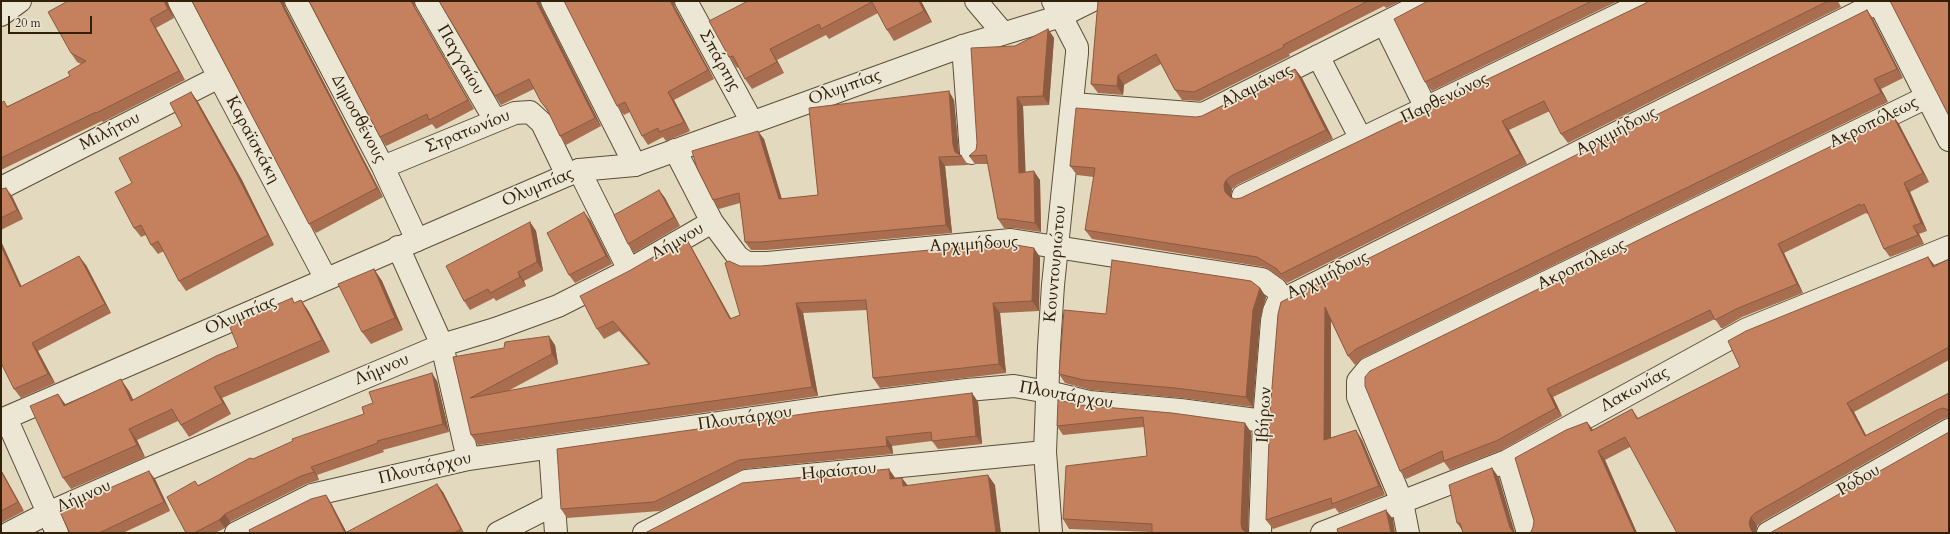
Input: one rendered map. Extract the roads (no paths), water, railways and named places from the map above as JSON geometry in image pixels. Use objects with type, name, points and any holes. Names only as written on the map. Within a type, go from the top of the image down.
[{"type":"street","points":[[1,15],[20,1]]},
{"type":"street","name":"Καραϊσκάκη","points":[[179,1],[326,280]]},
{"type":"street","name":"Δημοσθένους","points":[[296,1],[383,167],[407,244],[442,345],[468,459]]},
{"type":"street","name":"Παγγαίου","points":[[426,1],[495,120]]},
{"type":"street","points":[[552,1],[635,165]]},
{"type":"street","name":"Σπάρτης","points":[[686,1],[752,122]]},
{"type":"street","points":[[976,1],[1002,33]]},
{"type":"street","name":"Ολυμπίας","points":[[3,415],[326,280],[573,173],[635,165],[1002,33],[1057,9],[1091,1]]},
{"type":"street","name":"Αλαμάνας","points":[[1073,104],[1203,114],[1428,1]]},
{"type":"street","name":"Παρθενώνος","points":[[1243,196],[1647,1]]},
{"type":"street","points":[[1879,1],[1949,140]]},
{"type":"street","name":"Αρχιμήδους","points":[[675,150],[712,222],[738,257],[747,263],[753,264],[999,240],[1026,242],[1262,279],[1276,289],[1282,300],[1879,1]]},
{"type":"street","name":"Κουντουριώτου","points":[[1051,533],[1045,452],[1053,285],[1073,104],[1077,47],[1057,9]]},
{"type":"street","points":[[1384,23],[1426,108]]},
{"type":"street","points":[[963,46],[971,153]]},
{"type":"street","points":[[1318,56],[1360,139]]},
{"type":"street","name":"Μιλήτου","points":[[1,188],[219,78]]},
{"type":"street","name":"Ακροπόλεως","points":[[1408,533],[1402,502],[1358,397],[1358,381],[1368,369],[1927,97]]},
{"type":"street","name":"Στρατωνίου","points":[[383,167],[514,112],[530,112],[542,123],[573,173],[629,270]]},
{"type":"street","name":"Λήμνου","points":[[9,533],[48,513],[143,471],[442,345],[495,329],[558,306],[629,270],[712,222]]},
{"type":"street","name":"Λακωνίας","points":[[1322,533],[1507,461],[1747,329],[1949,247]]},
{"type":"street","name":"Ιβήρων","points":[[1260,533],[1264,421],[1272,321],[1276,304],[1282,300]]},
{"type":"street","name":"Πλουτάρχου","points":[[236,533],[312,495],[468,459],[845,405],[967,390],[1014,386],[1048,392],[1089,402],[1180,410],[1264,421]]},
{"type":"street","points":[[3,415],[57,533]]},
{"type":"street","name":"Ρόδου","points":[[1768,533],[1949,430]]},
{"type":"street","points":[[550,448],[556,533]]},
{"type":"street","name":"Ηφαίστου","points":[[644,533],[746,481],[1045,452]]},
{"type":"street","points":[[1507,461],[1528,533]]},
{"type":"street","points":[[498,533],[554,505]]}]
